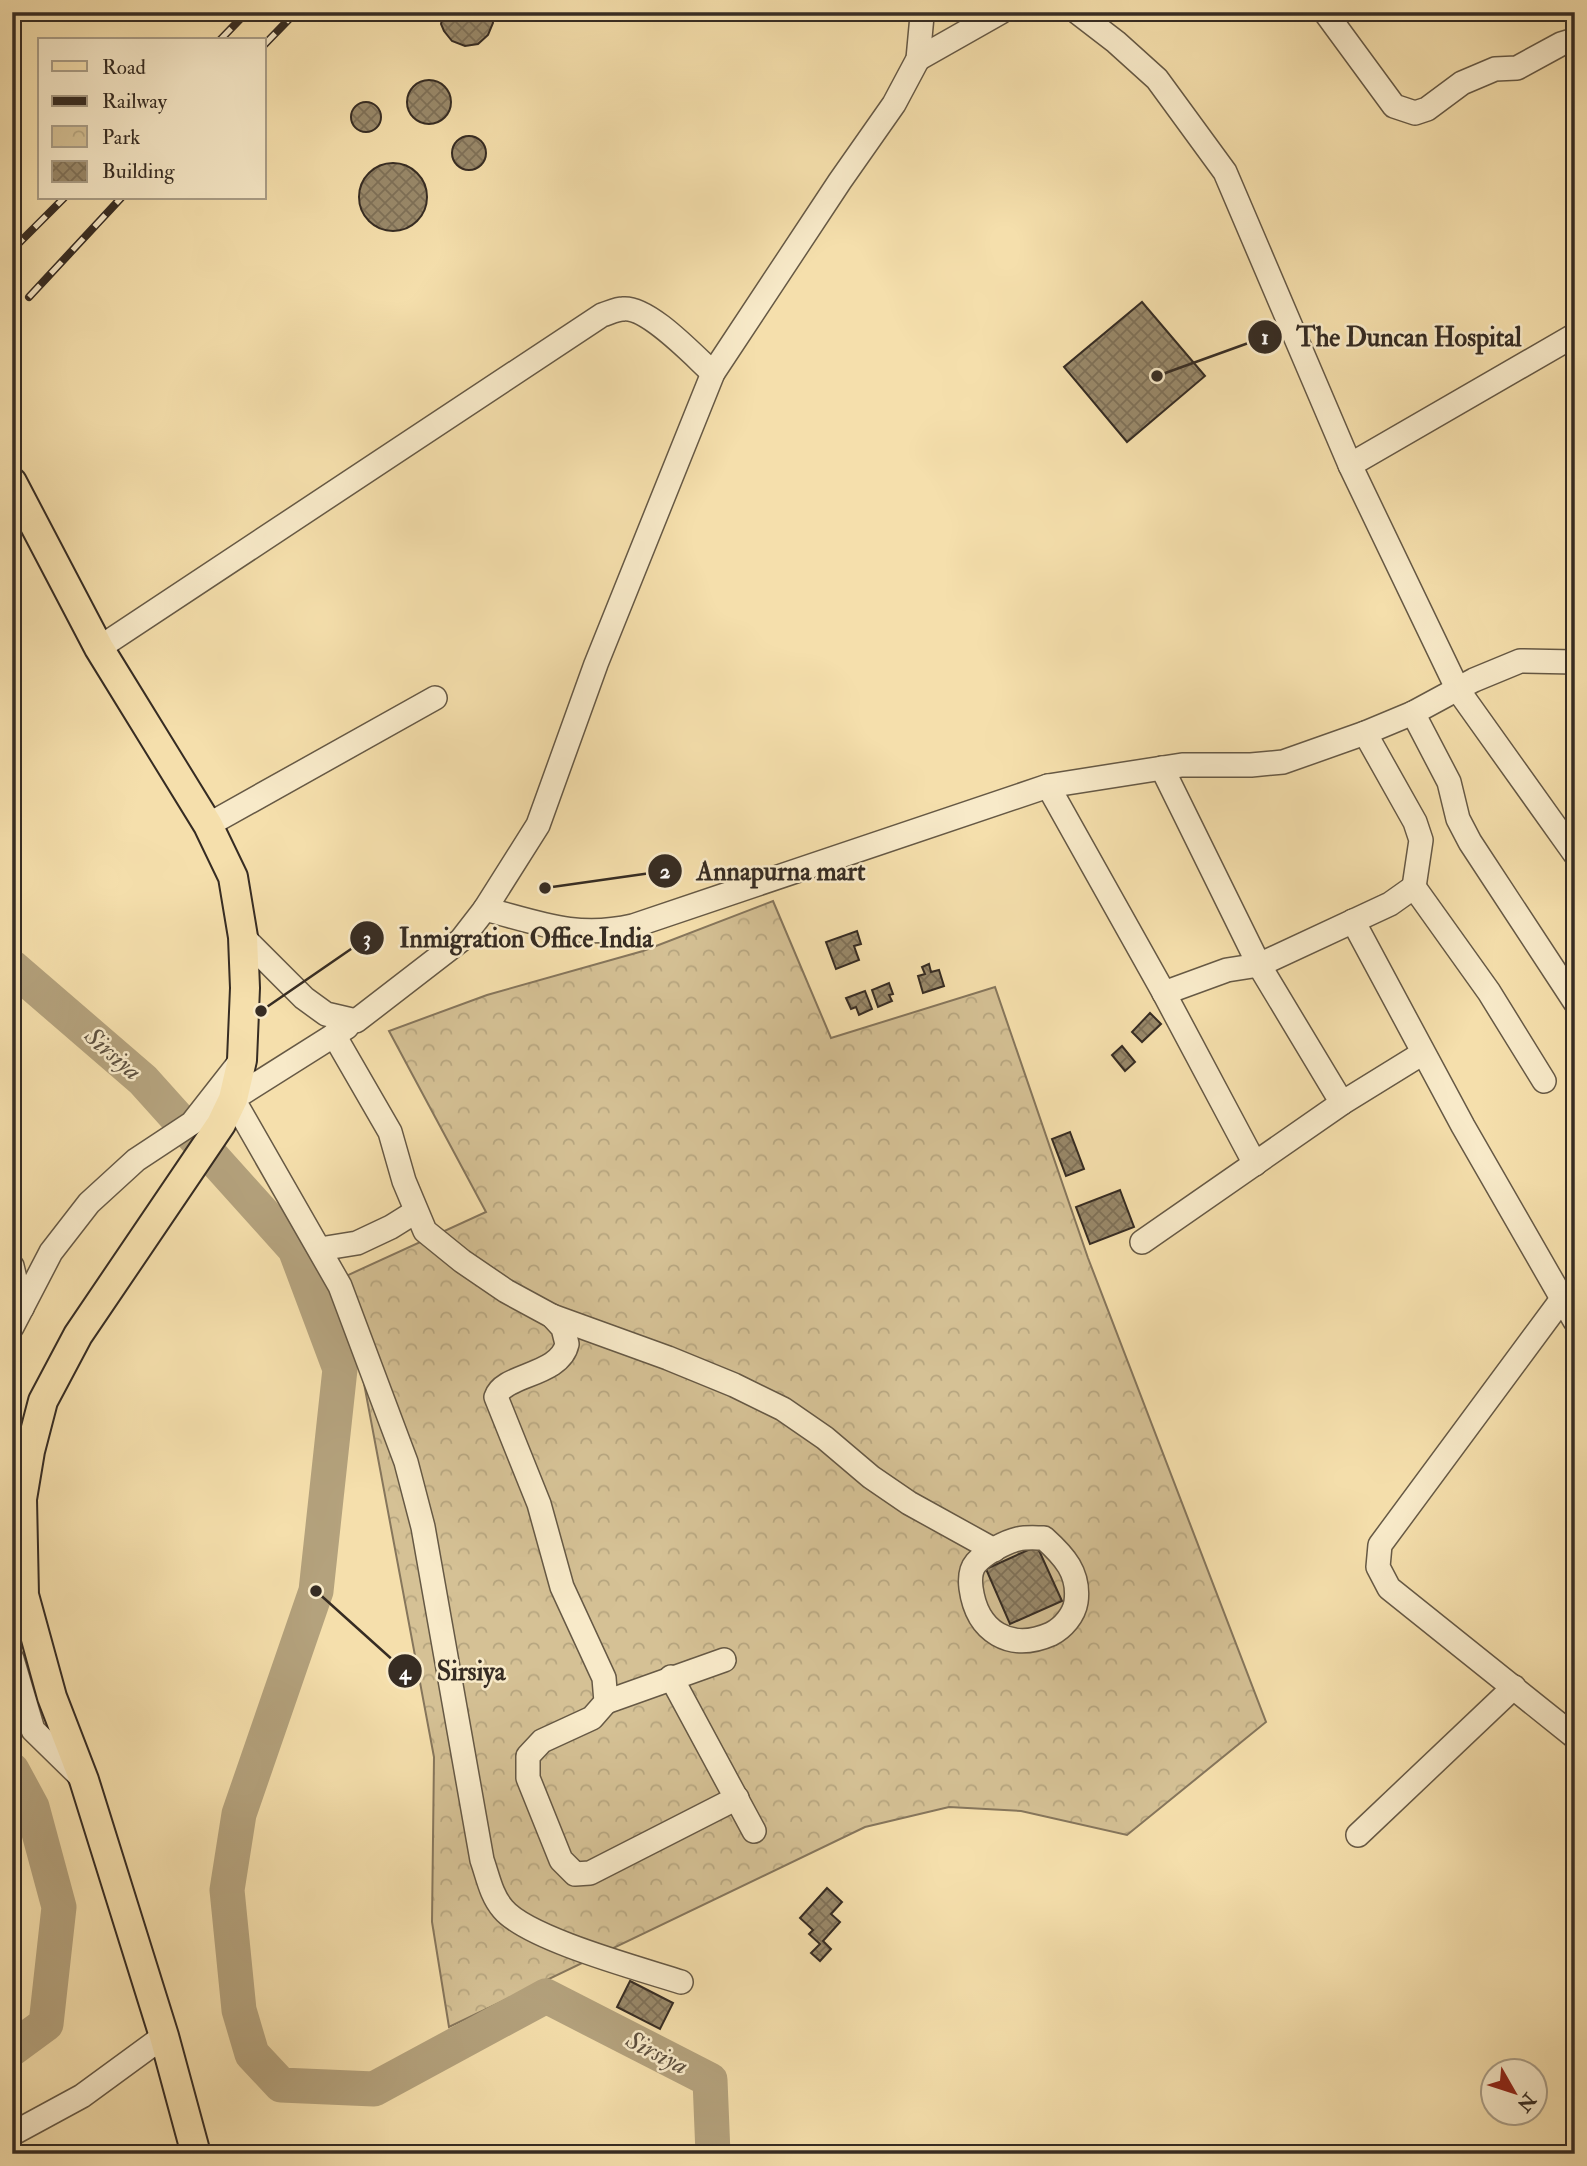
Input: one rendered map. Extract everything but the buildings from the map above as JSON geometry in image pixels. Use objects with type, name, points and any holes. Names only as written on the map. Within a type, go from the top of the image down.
[{"type":"main road","points":[[13,485],[99,648],[208,825],[233,877],[243,937],[245,988],[242,1060],[227,1111],[78,1335],[43,1401],[30,1451],[22,1499],[24,1595],[52,1697],[84,1780],[164,2036],[196,2154]]},
{"type":"street","points":[[681,1982],[538,1933],[505,1912],[493,1894],[482,1860],[420,1514],[405,1462],[340,1286],[320,1249],[227,1111],[356,1021],[461,940],[485,909],[538,825],[605,639],[713,373],[894,104],[918,59],[922,16],[920,12]]},
{"type":"street","points":[[918,59],[1001,12]]},
{"type":"street","points":[[1077,12],[1157,79],[1225,172],[1350,465],[1458,690],[1575,855]]},
{"type":"street","points":[[1325,12],[1394,106],[1415,113],[1427,109],[1462,83],[1484,73],[1495,69],[1517,68],[1560,44],[1571,41],[1575,43]]},
{"type":"street","points":[[99,648],[602,315],[625,308],[651,318],[713,373]]},
{"type":"street","points":[[1350,465],[1575,335]]},
{"type":"street","points":[[485,909],[575,932],[607,932],[633,926],[1048,786],[1162,768],[1283,762],[1413,713],[1474,680],[1520,661],[1575,662]]},
{"type":"street","points":[[208,825],[435,698]]},
{"type":"street","points":[[1413,713],[1449,782],[1458,819],[1470,842],[1575,1002]]},
{"type":"street","points":[[1365,733],[1415,822],[1421,840],[1414,887],[1489,992],[1545,1081]]},
{"type":"street","points":[[1162,768],[1259,965],[1342,1103]]},
{"type":"street","points":[[1048,786],[1164,993],[1255,1164]]},
{"type":"street","points":[[1164,993],[1227,970],[1259,965],[1390,904],[1414,887]]},
{"type":"street","points":[[1353,921],[1423,1053],[1575,1321]]},
{"type":"street","points":[[243,937],[304,998],[326,1014],[356,1021]]},
{"type":"street","points":[[334,1035],[390,1132],[415,1212],[425,1231],[462,1261],[506,1291],[552,1316],[668,1358],[783,1409],[909,1503],[994,1550]]},
{"type":"street","points":[[1142,1242],[1342,1103],[1423,1053]]},
{"type":"street","points":[[17,1318],[51,1252],[89,1203],[136,1160],[192,1123],[242,1060]]},
{"type":"street","points":[[320,1249],[357,1243],[415,1212]]},
{"type":"street","points":[[12,1266],[17,1318]]},
{"type":"street","points":[[1562,1299],[1380,1545],[1378,1567],[1389,1588],[1575,1737]]},
{"type":"street","points":[[552,1316],[563,1328],[566,1350],[551,1365],[502,1386],[496,1397],[539,1504],[562,1587],[604,1678],[606,1702]]},
{"type":"street","points":[[1044,1538],[1066,1557],[1075,1577],[1076,1604],[1062,1629],[1042,1638],[1017,1642],[991,1632],[973,1604],[970,1578],[975,1564],[994,1550],[1017,1539],[1044,1538]]},
{"type":"street","points":[[12,1658],[33,1730],[84,1780]]},
{"type":"street","points":[[724,1660],[606,1702],[592,1718],[542,1741],[528,1756],[528,1778],[561,1860],[575,1874],[590,1873],[737,1798]]},
{"type":"street","points":[[671,1677],[754,1831]]},
{"type":"street","points":[[1358,1835],[1514,1687]]},
{"type":"street","points":[[12,2134],[82,2096],[164,2036]]},
{"type":"green space","points":[[773,901],[831,1038],[995,987],[1088,1258],[1266,1722],[1127,1835],[1021,1811],[949,1807],[865,1827],[449,2027],[432,1922],[434,1757],[346,1276],[486,1212],[389,1031],[487,995],[643,951]]},
{"type":"waterway","name":"Sirsiya","points":[[12,967],[143,1080],[295,1249],[340,1369],[316,1591],[239,1814],[227,1890],[239,2010],[252,2054],[281,2085],[374,2089],[546,1996],[710,2080],[713,2154]]},
{"type":"waterway","name":"Sirsiya","points":[[12,1770],[32,1807],[59,1907],[46,2024],[12,2049]]},
{"type":"railway","points":[[222,38],[247,12]]},
{"type":"railway","points":[[266,43],[296,12]]},
{"type":"railway","points":[[12,250],[62,200]]},
{"type":"railway","points":[[29,297],[119,200]]},
{"type":"place","name":"The Duncan Hospital","points":[[1157,376]]},
{"type":"place","name":"Annapurna mart","points":[[545,888]]},
{"type":"place","name":"Inmigration Office India","points":[[261,1011]]},
{"type":"place","name":"Sirsiya","points":[[316,1591]]}]
